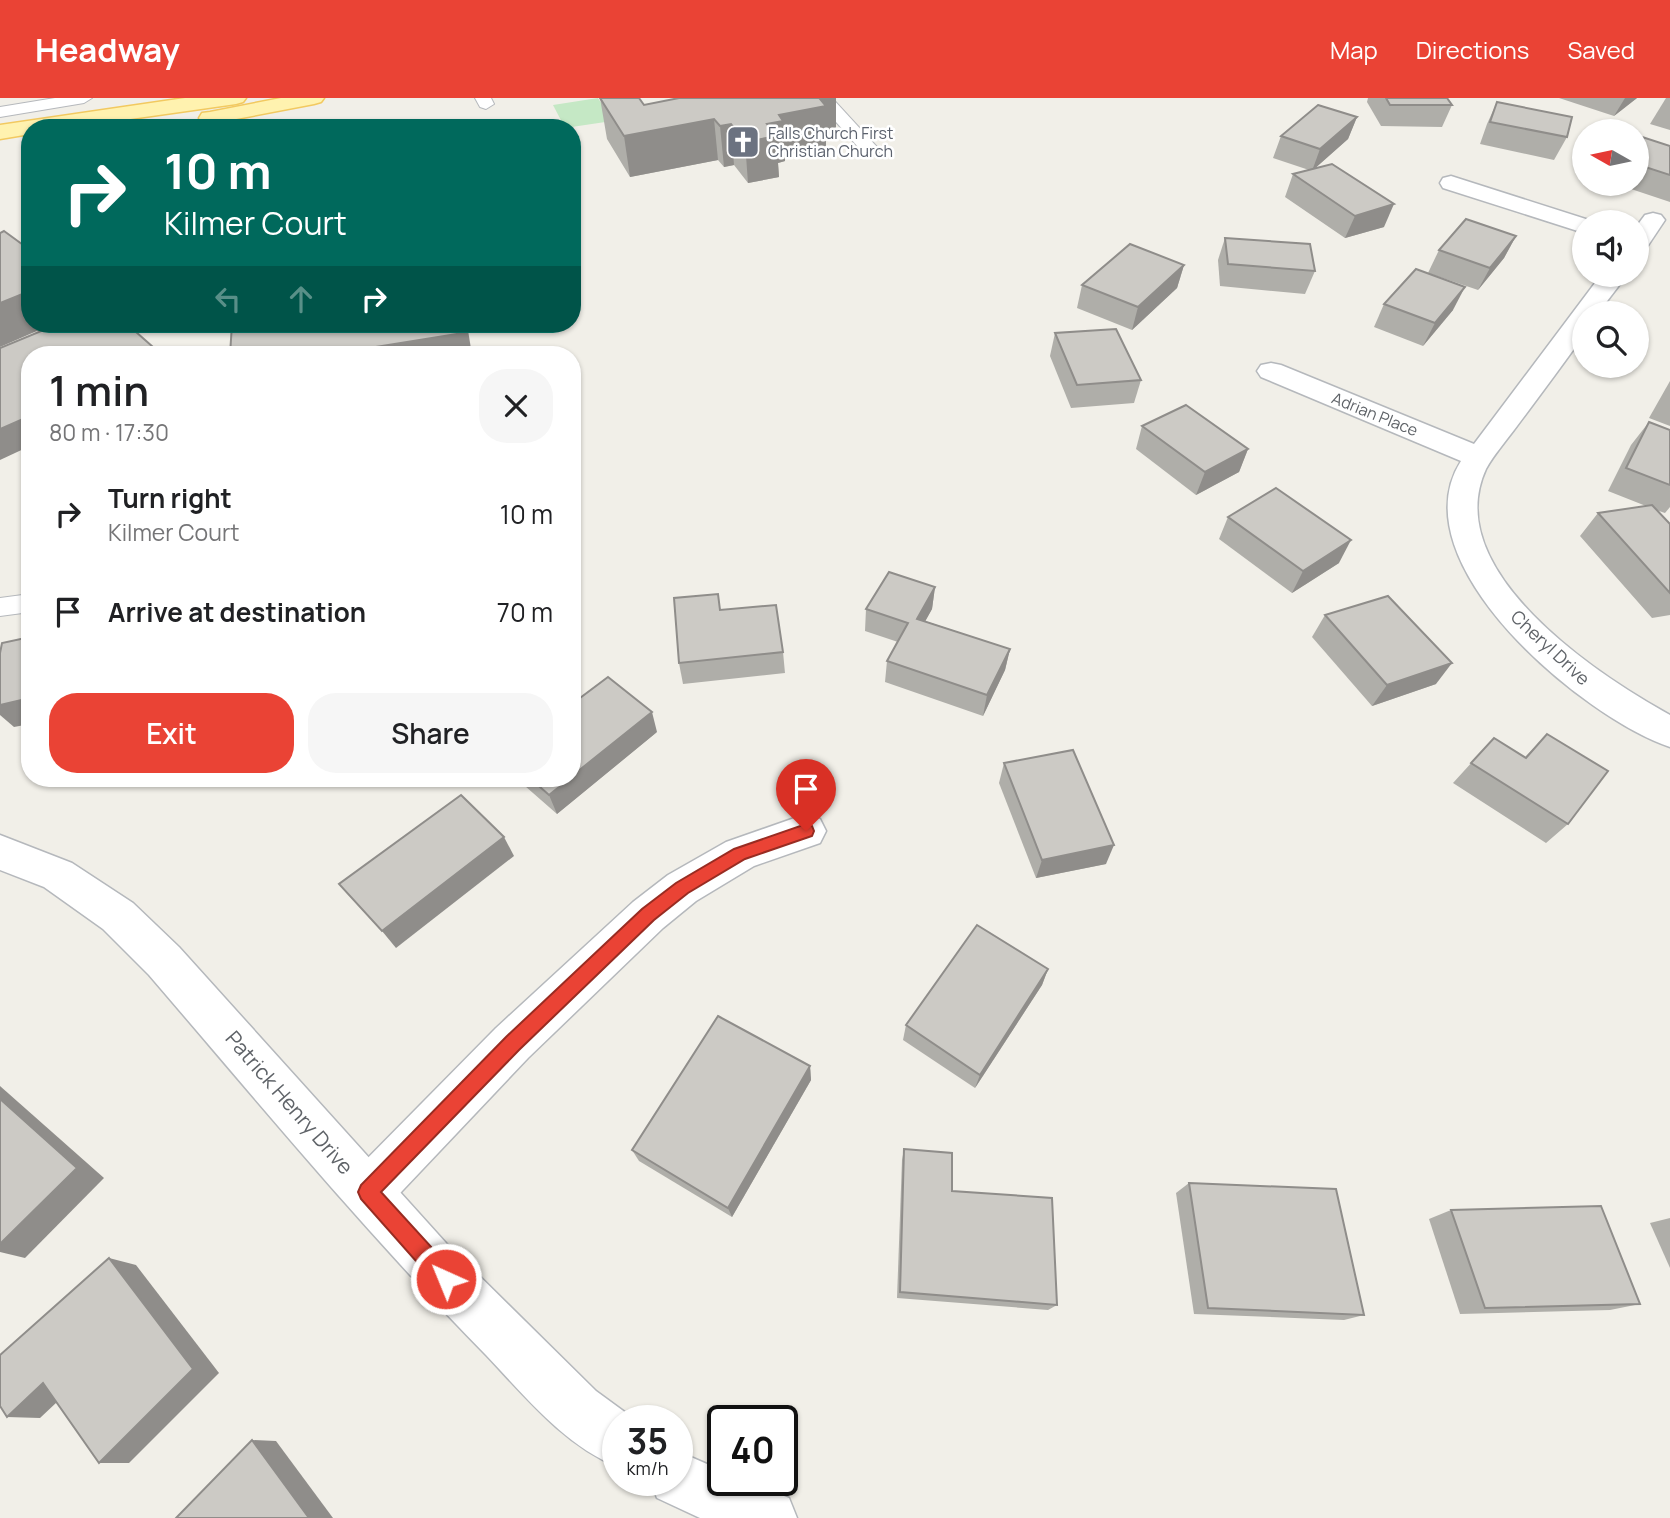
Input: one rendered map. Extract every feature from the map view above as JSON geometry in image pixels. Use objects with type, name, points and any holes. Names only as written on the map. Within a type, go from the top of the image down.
[{"type":"main road","points":[[90,119],[236,98]]},
{"type":"main road","points":[[209,119],[314,98]]},
{"type":"main road","points":[[0,132],[21,129]]},
{"type":"street","points":[[1451,183],[1572,222]]},
{"type":"street","points":[[1649,226],[1653,220]]},
{"type":"street","name":"Cheryl Drive","points":[[1572,331],[1478,457],[1464,493],[1463,517],[1472,548],[1496,596],[1525,630],[1571,672],[1608,698],[1670,732]]},
{"type":"street","name":"Adrian Place","points":[[1271,371],[1478,457]]},
{"type":"street","points":[[368,1192],[512,1043],[648,915],[682,888],[740,854],[806,831]]},
{"type":"street","name":"Patrick Henry Drive","points":[[0,852],[58,875],[118,916],[164,961],[428,1261],[577,1410],[602,1428]]},
{"type":"street","points":[[693,1486],[769,1518]]},
{"type":"lane","points":[[0,112],[84,98]]},
{"type":"lane","points":[[823,98],[871,151]]},
{"type":"lane","points":[[0,607],[21,604]]},
{"type":"green space","points":[[598,98],[612,121],[581,126],[581,119],[560,119],[553,105]]},
{"type":"building","points":[[600,98],[639,98],[644,105],[679,98],[825,98],[820,99],[826,106],[779,115],[783,121],[767,124],[777,136],[745,142],[731,124],[720,126],[714,119],[624,136]]},
{"type":"building","points":[[1386,98],[1447,98],[1452,105],[1390,105]]},
{"type":"building","points":[[1497,102],[1572,117],[1567,137],[1490,122]]},
{"type":"building","points":[[1318,105],[1357,117],[1320,149],[1281,136]]},
{"type":"building","points":[[1649,139],[1670,146],[1670,175],[1649,168]]},
{"type":"building","points":[[1332,164],[1394,204],[1355,216],[1293,174]]},
{"type":"building","points":[[1466,219],[1516,236],[1490,268],[1439,250]]},
{"type":"building","points":[[4,231],[21,243],[21,295],[0,303],[0,233]]},
{"type":"building","points":[[1225,238],[1310,244],[1315,271],[1228,264]]},
{"type":"building","points":[[1130,244],[1184,265],[1138,307],[1082,285]]},
{"type":"building","points":[[1416,269],[1465,287],[1435,323],[1384,304]]},
{"type":"building","points":[[1116,329],[1141,380],[1077,385],[1055,333]]},
{"type":"building","points":[[36,333],[137,333],[152,346],[21,346],[21,420],[0,429],[0,348]]},
{"type":"building","points":[[231,333],[463,333],[382,346],[231,346]]},
{"type":"building","points":[[1186,405],[1248,449],[1205,472],[1142,426]]},
{"type":"building","points":[[1649,422],[1670,430],[1670,485],[1626,468]]},
{"type":"building","points":[[1276,488],[1351,540],[1303,571],[1228,517]]},
{"type":"building","points":[[1652,505],[1670,524],[1670,593],[1598,513]]},
{"type":"building","points":[[889,572],[935,587],[917,619],[1010,649],[987,695],[887,661],[908,623],[866,609]]},
{"type":"building","points":[[718,594],[720,610],[776,605],[783,652],[679,663],[674,598]]},
{"type":"building","points":[[1388,596],[1452,663],[1387,685],[1325,615]]},
{"type":"building","points":[[21,639],[21,700],[0,705],[0,653],[2,643]]},
{"type":"building","points":[[608,677],[652,712],[581,769],[581,697]]},
{"type":"building","points":[[1547,734],[1608,771],[1568,824],[1471,763],[1494,738],[1526,758]]},
{"type":"building","points":[[1073,750],[1114,845],[1042,860],[1004,763]]},
{"type":"building","points":[[540,787],[559,787],[549,795]]},
{"type":"building","points":[[461,795],[504,837],[382,931],[339,884]]},
{"type":"building","points":[[977,925],[1048,969],[980,1075],[906,1025]]},
{"type":"building","points":[[718,1016],[810,1066],[728,1208],[632,1150]]},
{"type":"building","points":[[0,1099],[77,1168],[0,1244]]},
{"type":"building","points":[[904,1149],[952,1153],[952,1191],[1052,1198],[1057,1305],[900,1292]]},
{"type":"building","points":[[1189,1183],[1336,1189],[1364,1315],[1208,1308]]},
{"type":"building","points":[[1601,1206],[1640,1304],[1485,1308],[1451,1210]]},
{"type":"building","points":[[109,1258],[193,1369],[99,1463],[43,1383],[7,1417],[0,1406],[0,1355]]},
{"type":"building","points":[[252,1440],[309,1518],[176,1518]]},
{"type":"place","name":"Falls Church First Christian Church","points":[[743,142]]},
{"type":"route","points":[[446,1279],[368,1192],[512,1043],[648,915],[682,888],[740,854],[806,831]]}]
